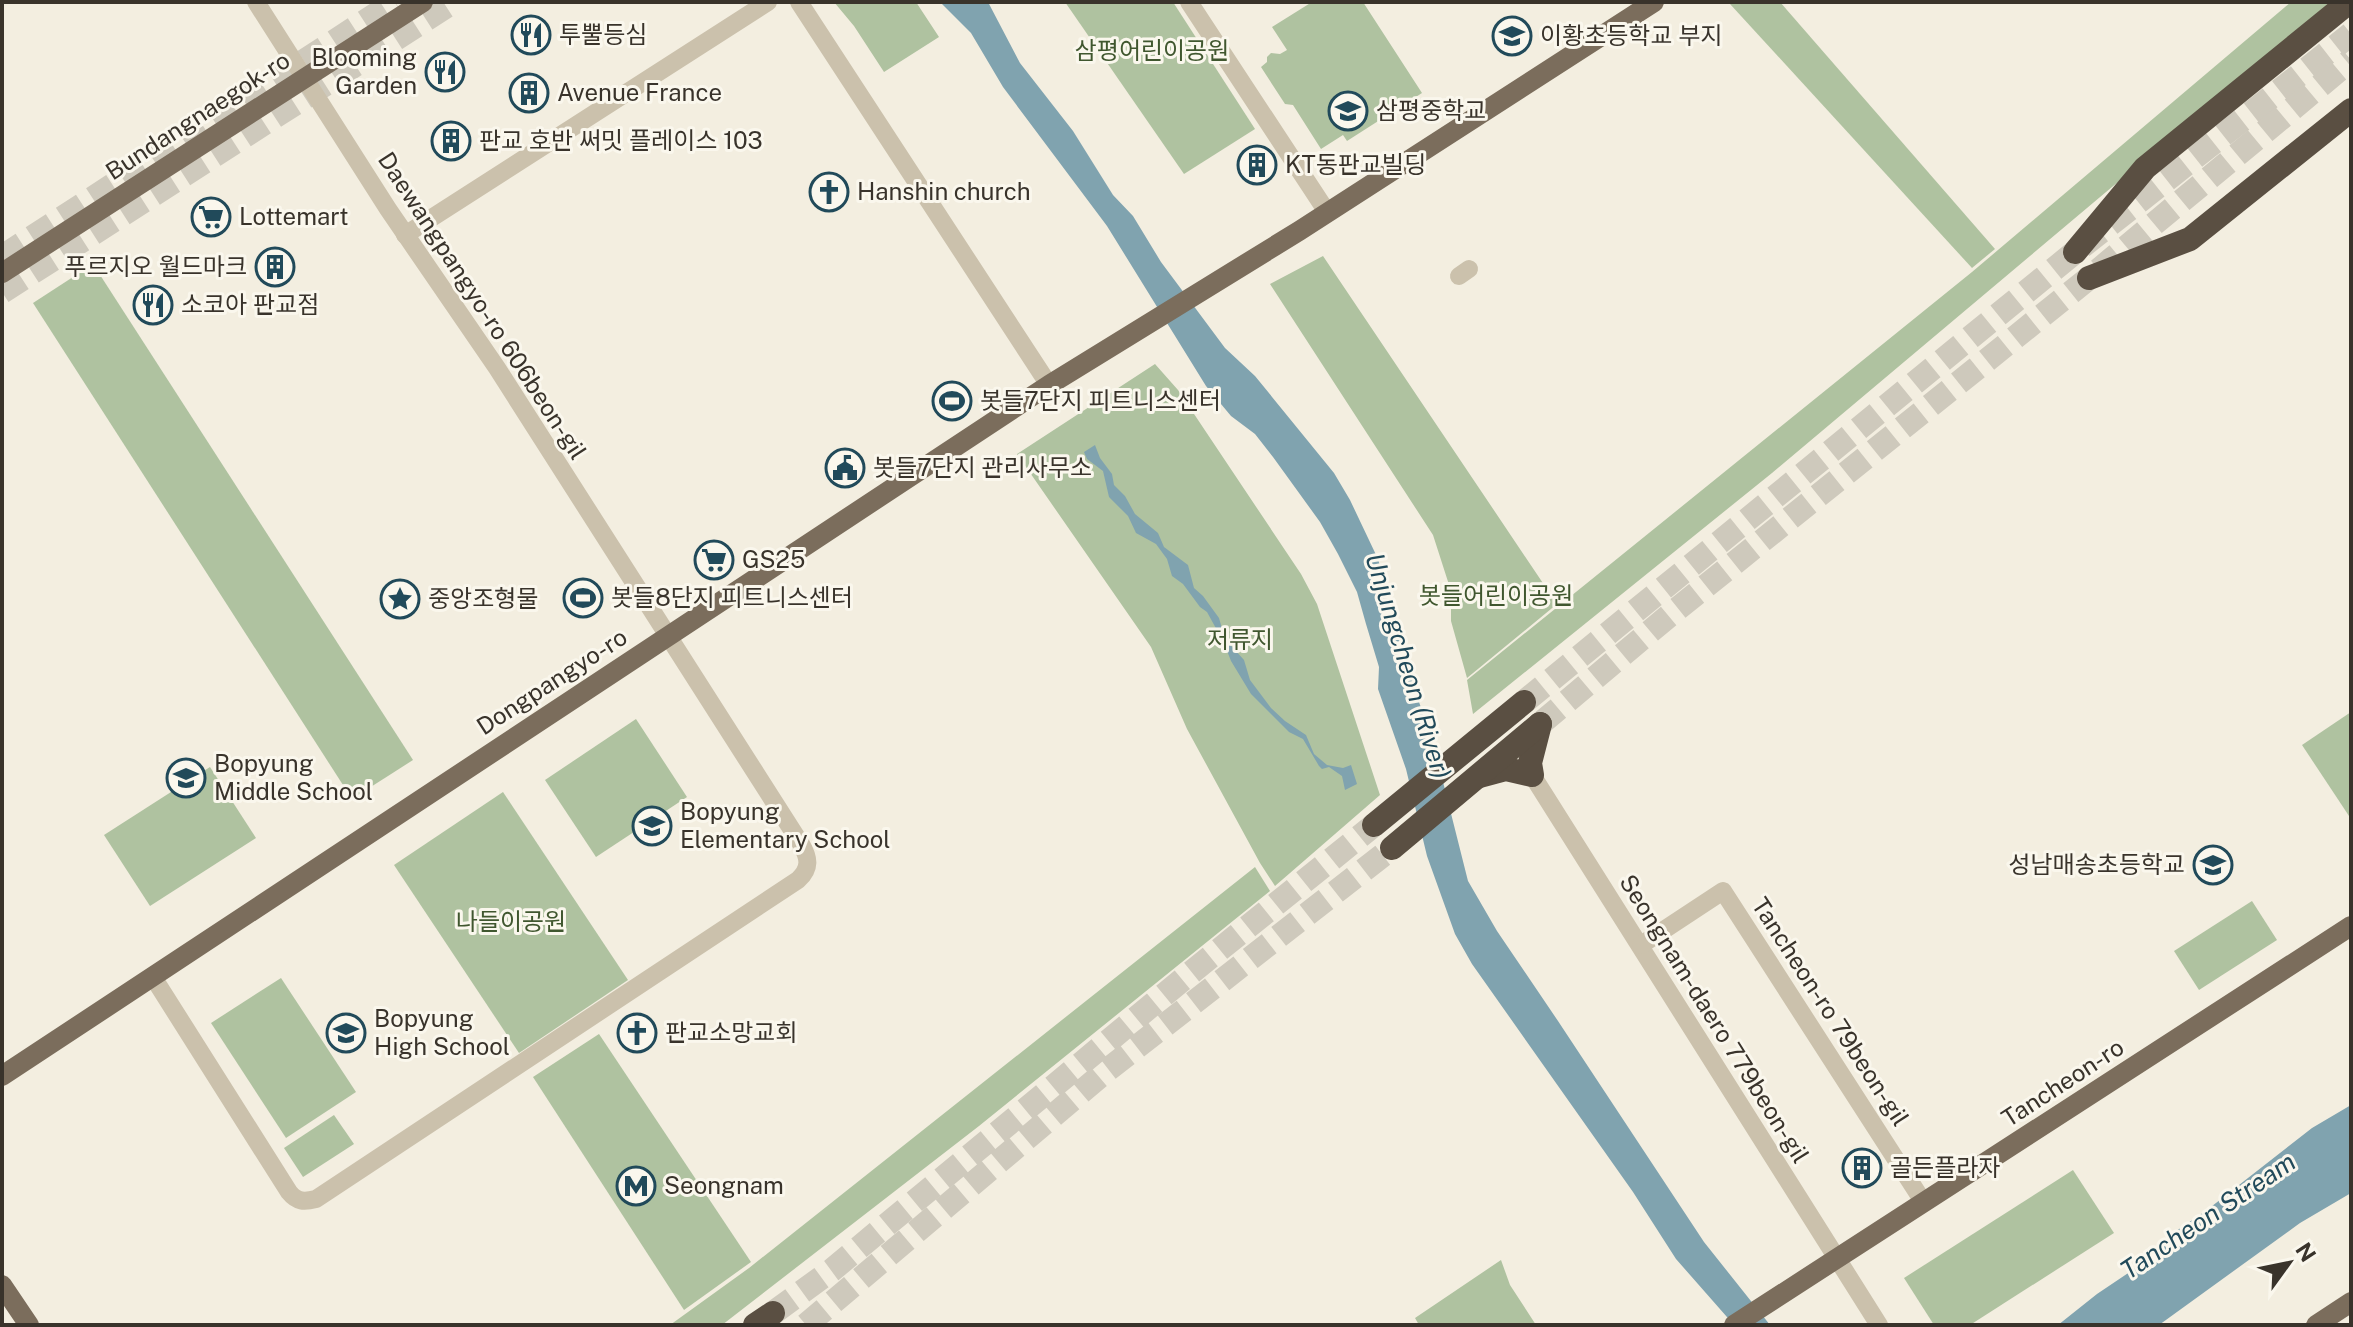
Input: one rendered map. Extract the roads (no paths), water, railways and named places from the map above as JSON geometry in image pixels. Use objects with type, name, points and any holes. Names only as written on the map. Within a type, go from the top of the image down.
[{"type":"highway","points":[[2075,252],[2145,168],[2349,2]]},
{"type":"highway","points":[[2089,278],[2190,239],[2351,110]]},
{"type":"highway","points":[[1384,817],[1524,702]]},
{"type":"highway","points":[[1397,844],[1474,777],[1506,760],[1540,724],[1533,743],[1532,775]]},
{"type":"highway","points":[[1506,760],[1532,775]]},
{"type":"main road","name":"Bundangnaegok-ro","points":[[2,273],[423,2]]},
{"type":"main road","points":[[1327,212],[1654,2]]},
{"type":"main road","name":"Dongpangyo-ro","points":[[2,1076],[1049,385],[1327,212]]},
{"type":"main road","name":"Tancheon-ro","points":[[1734,1325],[2351,926]]},
{"type":"main road","points":[[2,1285],[29,1325]]},
{"type":"main road","points":[[2319,1324],[2351,1302]]},
{"type":"street","name":"Daewangpangyo-ro 606beon-gil","points":[[153,977],[296,1200],[304,1202],[316,1199],[356,1173],[806,873],[808,865],[801,844],[497,368],[405,235],[256,2]]},
{"type":"street","points":[[405,235],[768,2]]},
{"type":"street","points":[[799,2],[1049,385]]},
{"type":"street","points":[[1189,2],[1327,212]]},
{"type":"street","name":"Seongnam-daero 779beon-gil","points":[[1532,775],[1879,1325]]},
{"type":"street","name":"Tancheon-ro 79beon-gil","points":[[1641,945],[1723,891],[1924,1203]]},
{"type":"water","name":"Unjungcheon (River)","points":[[940,2],[988,2],[1020,63],[1073,131],[1113,195],[1133,216],[1161,262],[1225,348],[1255,376],[1334,473],[1378,559],[1407,659],[1412,662],[1419,702],[1433,742],[1468,881],[1497,931],[1704,1242],[1770,1325],[1734,1325],[1676,1259],[1633,1192],[1472,964],[1455,934],[1427,856],[1406,769],[1378,689],[1379,667],[1357,592],[1338,554],[1320,522],[1255,434],[1231,416],[1206,386],[1107,226],[1003,87],[971,33]]},
{"type":"water","points":[[1095,445],[1112,474],[1114,485],[1125,496],[1135,514],[1158,533],[1164,547],[1188,565],[1194,588],[1219,618],[1225,639],[1244,660],[1250,680],[1271,708],[1306,735],[1314,754],[1327,765],[1343,768],[1351,765],[1357,784],[1345,790],[1342,776],[1329,767],[1322,769],[1303,739],[1289,732],[1251,694],[1207,612],[1172,576],[1167,559],[1156,544],[1136,533],[1128,516],[1109,497],[1103,471],[1087,459],[1084,452]]},
{"type":"water","name":"Tancheon Stream","points":[[2351,1105],[2351,1193],[2300,1223],[2159,1325],[2058,1325],[2155,1255],[2163,1240],[2207,1210],[2312,1128]]},
{"type":"tunnel","points":[[2,257],[395,2]]},
{"type":"tunnel","points":[[2,292],[453,2]]},
{"type":"tunnel","points":[[1524,702],[2075,252],[2351,34]]},
{"type":"tunnel","points":[[1540,724],[1671,614],[2089,278],[2351,60]]},
{"type":"tunnel","points":[[773,1313],[832,1270],[1374,825]]},
{"type":"tunnel","points":[[806,1325],[1106,1071],[1392,848]]},
{"type":"place","name":"투뿔등심","points":[[531,35]]},
{"type":"place","name":"이황초등학교 부지","points":[[1512,36]]},
{"type":"place","name":"Blooming Garden","points":[[445,72]]},
{"type":"place","name":"Avenue France","points":[[529,93]]},
{"type":"place","name":"삼평중학교","points":[[1348,111]]},
{"type":"place","name":"판교 호반 써밋 플레이스 103","points":[[451,141]]},
{"type":"place","name":"KT동판교빌딩","points":[[1257,165]]},
{"type":"place","name":"Hanshin church","points":[[829,192]]},
{"type":"place","name":"Lottemart","points":[[211,217]]},
{"type":"place","name":"푸르지오 월드마크","points":[[275,267]]},
{"type":"place","name":"소코아 판교점","points":[[153,305]]},
{"type":"place","name":"봇들7단지 피트니스센터","points":[[952,401]]},
{"type":"place","name":"봇들7단지 관리사무소","points":[[845,468]]},
{"type":"place","name":"GS25","points":[[714,560]]},
{"type":"place","name":"봇들8단지 피트니스센터","points":[[583,598]]},
{"type":"place","name":"중앙조형물","points":[[400,599]]},
{"type":"place","name":"Bopyung Middle School","points":[[186,778]]},
{"type":"place","name":"Bopyung Elementary School","points":[[652,826]]},
{"type":"place","name":"성남매송초등학교","points":[[2213,865]]},
{"type":"place","name":"Bopyung High School","points":[[346,1033]]},
{"type":"place","name":"판교소망교회","points":[[637,1033]]},
{"type":"place","name":"골든플라자","points":[[1862,1168]]},
{"type":"place","name":"Seongnam","points":[[636,1186]]},
{"type":"park label","name":"삼평어린이공원","points":[[1152,51]]},
{"type":"park label","name":"봇들어린이공원","points":[[1496,596]]},
{"type":"park label","name":"저류지","points":[[1240,640]]},
{"type":"park label","name":"나들이공원","points":[[511,922]]}]
